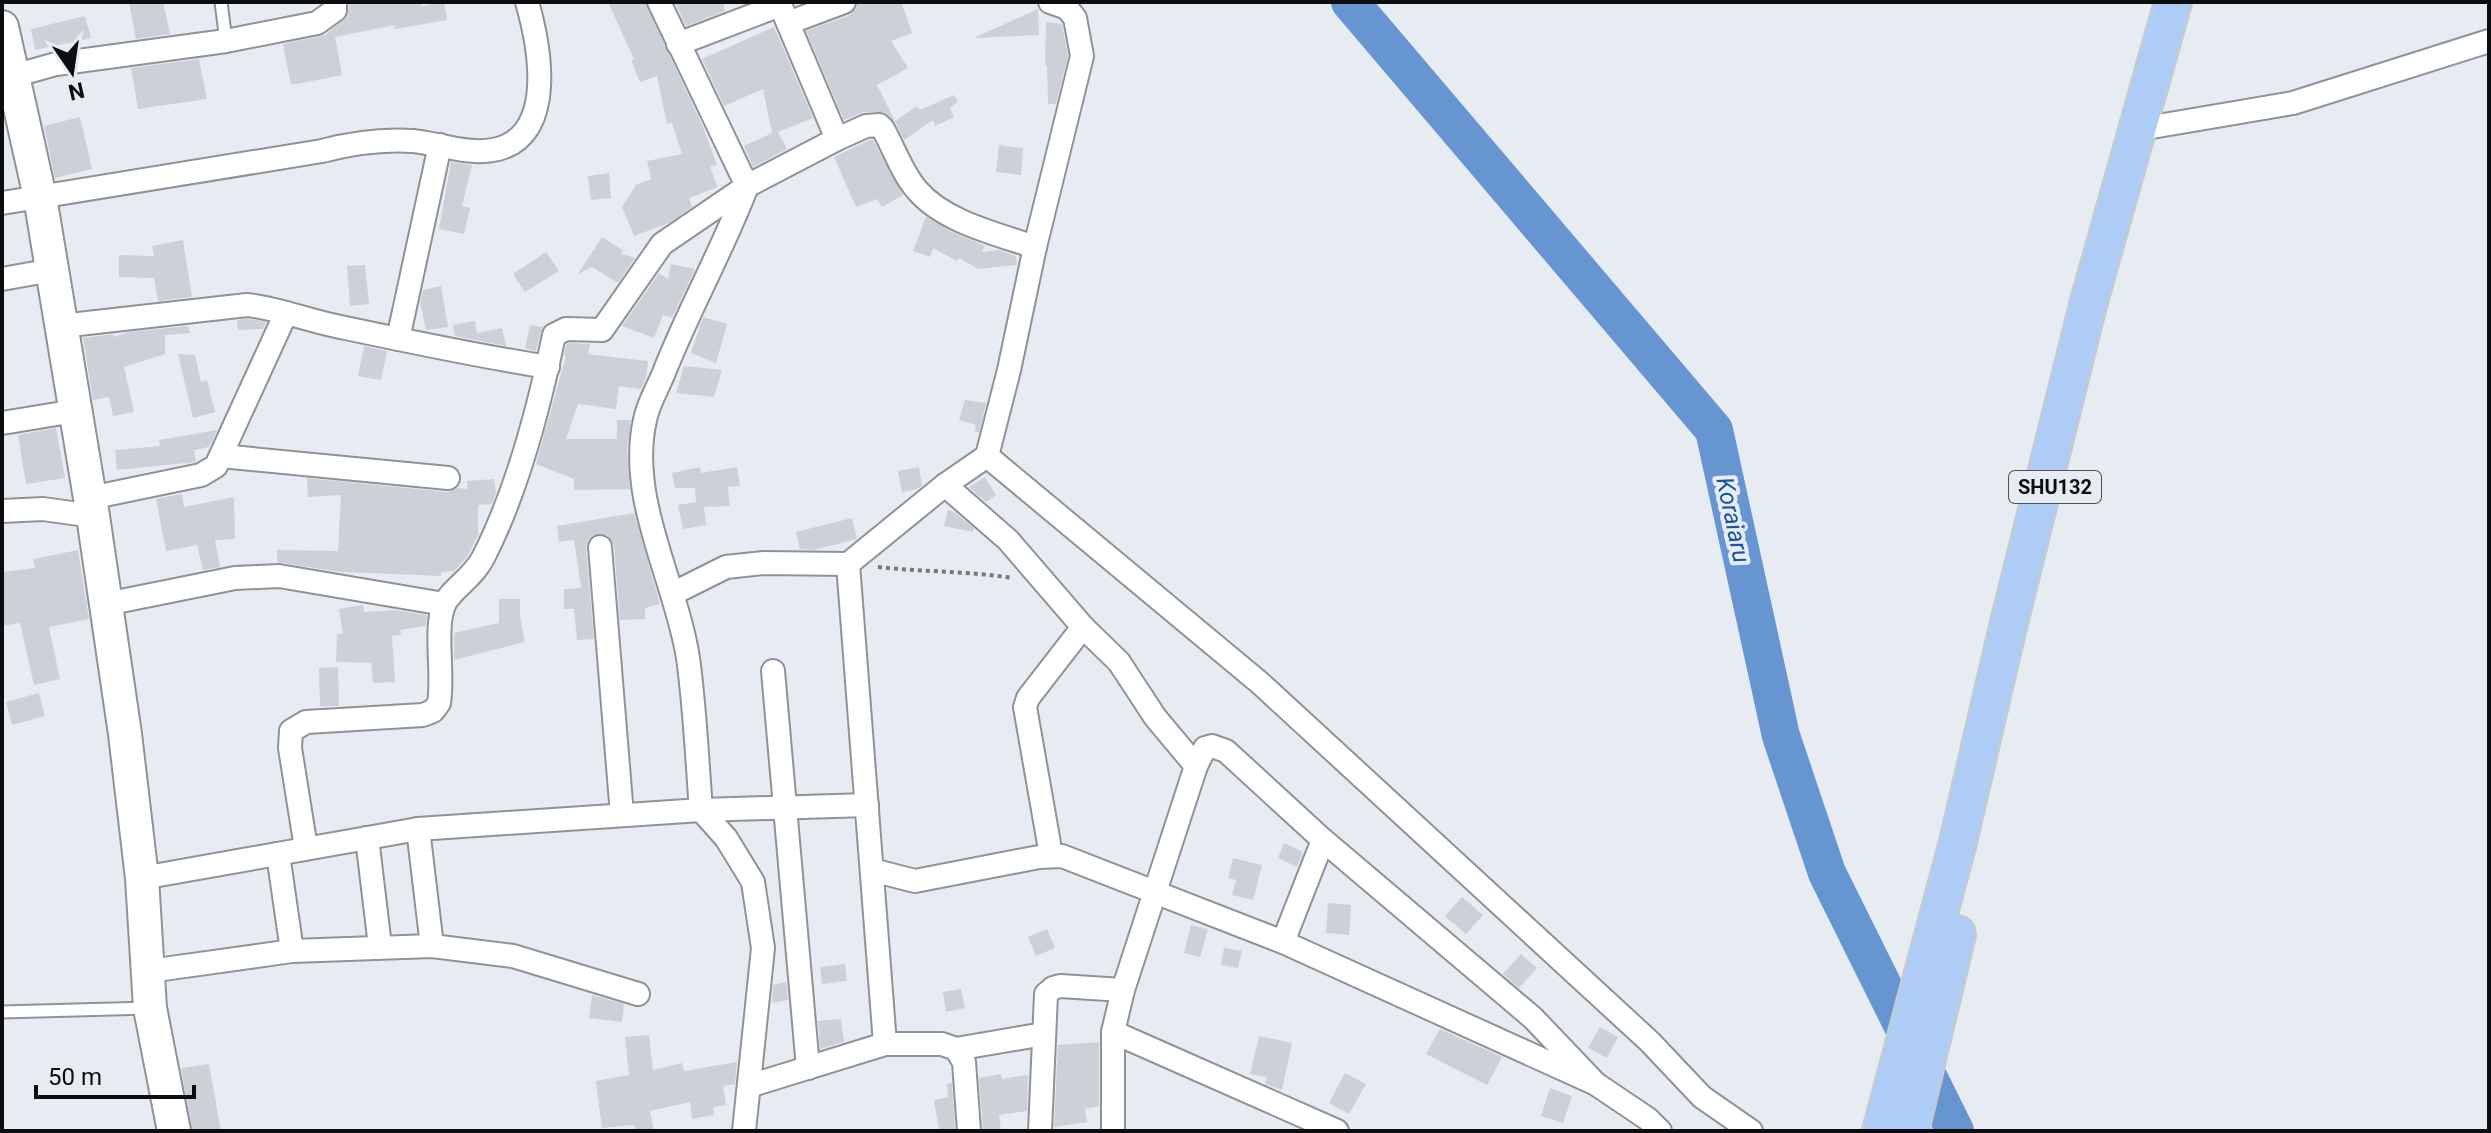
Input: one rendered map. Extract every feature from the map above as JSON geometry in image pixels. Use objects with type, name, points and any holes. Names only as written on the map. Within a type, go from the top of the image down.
[{"type":"main road","points":[[1881,1131],[1933,935],[2088,305],[2173,2]]},
{"type":"main road","name":"SHU132","points":[[1910,1131],[1948,978],[2058,475],[2186,2]]},
{"type":"street","points":[[13,76],[56,64],[226,41],[317,23],[335,10],[335,2]]},
{"type":"street","points":[[2,203],[322,151],[356,142],[413,141],[488,151],[501,148],[527,130],[536,109],[539,64],[535,27],[527,2]]},
{"type":"street","points":[[659,2],[747,186],[728,235],[680,332],[645,420],[642,468],[648,515],[674,593],[688,657],[701,810],[726,838],[753,882],[763,948],[744,1131]]},
{"type":"street","points":[[678,44],[782,10],[844,2]]},
{"type":"street","points":[[674,593],[726,567],[764,563],[848,564],[945,485],[987,456],[1082,56],[1075,18],[1067,8],[1050,2]]},
{"type":"street","points":[[782,10],[837,139]]},
{"type":"street","points":[[2,27],[40,197],[92,507],[142,878],[150,1008],[174,1131]]},
{"type":"street","points":[[2152,127],[2293,103],[2489,41]]},
{"type":"street","points":[[306,848],[290,748],[291,731],[306,722],[423,715],[433,711],[439,703],[440,694],[444,604],[476,572],[484,556],[522,461],[554,335],[566,329],[602,330],[610,323],[662,244],[747,186],[837,139],[866,126],[879,125],[909,178],[928,199],[957,217],[1035,247]]},
{"type":"street","points":[[398,339],[440,145]]},
{"type":"street","points":[[2,279],[52,270]]},
{"type":"street","points":[[61,326],[247,305],[267,307],[469,355],[548,367]]},
{"type":"street","points":[[2,511],[92,507],[201,475],[216,466],[286,313]]},
{"type":"street","points":[[2,423],[75,411]]},
{"type":"street","points":[[221,456],[448,478]]},
{"type":"street","points":[[987,456],[1260,683],[1650,1042],[1702,1097],[1751,1131]]},
{"type":"street","points":[[945,485],[1008,540],[1083,627],[1119,662],[1155,717],[1196,766]]},
{"type":"street","points":[[600,547],[622,815]]},
{"type":"street","points":[[848,564],[885,1044]]},
{"type":"street","points":[[106,604],[235,578],[279,576],[444,604]]},
{"type":"street","points":[[1051,855],[1025,707],[1028,698],[1083,627]]},
{"type":"street","points":[[773,671],[808,1068]]},
{"type":"street","points":[[1113,1131],[1113,1032],[1123,990],[1196,766],[1205,748],[1212,746],[1226,751],[1323,840],[1533,1018],[1596,1084]]},
{"type":"street","points":[[142,878],[418,829],[701,810],[867,805]]},
{"type":"street","points":[[418,829],[432,946]]},
{"type":"street","points":[[367,838],[380,946]]},
{"type":"street","points":[[1283,942],[1323,840]]},
{"type":"street","points":[[278,854],[292,951]]},
{"type":"street","points":[[872,870],[915,881],[1051,855],[1062,856],[1283,942],[1596,1084],[1648,1119],[1660,1131]]},
{"type":"street","points":[[149,971],[292,951],[432,946],[513,956],[638,994]]},
{"type":"street","points":[[1040,1131],[1045,997],[1053,988],[1060,986],[1123,990]]},
{"type":"street","points":[[1113,1032],[1337,1131]]},
{"type":"street","points":[[749,1086],[885,1044],[942,1044],[956,1049],[1044,1034]]},
{"type":"street","points":[[956,1049],[964,1062],[969,1131]]},
{"type":"lane","points":[[221,2],[226,41]]},
{"type":"lane","points":[[2,1012],[150,1008]]},
{"type":"path","points":[[848,564],[921,572],[972,571],[1047,583]]},
{"type":"building","points":[[129,2],[163,2],[170,34],[136,39]]},
{"type":"building","points":[[422,2],[422,6],[444,2],[447,20],[395,29],[395,25],[335,37],[342,75],[291,85],[283,44],[325,35],[347,17],[349,4]]},
{"type":"building","points":[[608,2],[645,2],[703,127],[717,165],[710,167],[718,187],[689,198],[692,207],[669,223],[634,236],[622,207],[636,185],[651,179],[647,161],[682,154],[672,123],[667,124],[657,76],[640,82],[631,60],[634,59]]},
{"type":"building","points":[[675,2],[723,2],[725,11],[686,26]]},
{"type":"building","points":[[858,2],[901,2],[912,33],[891,41],[908,68],[877,85],[895,121],[917,106],[920,110],[954,95],[958,102],[950,108],[954,117],[935,126],[933,120],[904,140],[895,122],[883,112],[864,112],[844,120],[806,31],[850,15]]},
{"type":"building","points":[[1038,9],[1039,35],[976,38],[976,37]]},
{"type":"building","points":[[85,16],[91,38],[35,50],[31,29]]},
{"type":"building","points":[[1046,22],[1062,24],[1068,56],[1056,104],[1048,104]]},
{"type":"building","points":[[774,27],[813,118],[778,132],[787,149],[753,167],[744,146],[772,133],[763,89],[724,106],[702,59]]},
{"type":"building","points":[[199,59],[207,99],[138,109],[131,68]]},
{"type":"building","points":[[80,117],[92,169],[55,178],[44,126]]},
{"type":"building","points":[[873,140],[903,195],[882,207],[877,199],[856,207],[834,157]]},
{"type":"building","points":[[999,145],[1023,148],[1021,175],[996,172]]},
{"type":"building","points":[[451,162],[472,165],[462,206],[470,208],[464,234],[439,229]]},
{"type":"building","points":[[609,173],[611,198],[591,200],[588,176]]},
{"type":"building","points":[[926,217],[985,246],[982,252],[999,250],[1016,256],[1017,265],[978,269],[933,248],[930,257],[913,251]]},
{"type":"building","points":[[602,237],[624,251],[620,253],[635,258],[618,283],[592,267],[578,274]]},
{"type":"building","points":[[183,240],[192,297],[158,301],[154,278],[119,277],[119,255],[154,256],[152,246]]},
{"type":"building","points":[[546,252],[559,271],[525,292],[513,274]]},
{"type":"building","points":[[671,264],[695,269],[672,318],[663,315],[654,338],[622,326],[659,273],[668,279]]},
{"type":"building","points":[[365,265],[369,304],[350,306],[347,266]]},
{"type":"building","points":[[441,286],[448,327],[426,330],[420,302],[423,290]]},
{"type":"building","points":[[703,317],[727,324],[716,363],[691,353]]},
{"type":"building","points":[[237,320],[266,322],[263,329],[238,330]]},
{"type":"building","points":[[475,321],[477,333],[502,328],[506,346],[455,336],[453,325]]},
{"type":"building","points":[[530,325],[542,327],[536,351],[525,349]]},
{"type":"building","points":[[188,326],[190,333],[165,335],[165,354],[124,367],[134,412],[113,416],[109,397],[93,400],[83,338],[113,334],[113,337],[129,332]]},
{"type":"building","points":[[569,343],[590,344],[588,354],[648,361],[641,389],[619,386],[616,409],[578,404],[566,439],[617,439],[617,420],[631,420],[627,450],[630,489],[574,490],[574,479],[536,464]]},
{"type":"building","points":[[364,346],[387,351],[381,380],[358,376]]},
{"type":"building","points":[[178,354],[195,355],[201,382],[207,380],[215,412],[193,418]]},
{"type":"building","points":[[684,366],[722,370],[714,397],[676,393]]},
{"type":"building","points":[[965,400],[986,403],[979,432],[975,432],[976,425],[959,420]]},
{"type":"building","points":[[56,428],[65,478],[26,484],[18,435]]},
{"type":"building","points":[[217,430],[209,447],[194,450],[196,462],[117,470],[115,450],[160,446],[159,440]]},
{"type":"building","points":[[700,467],[701,473],[737,467],[740,486],[728,487],[730,506],[704,507],[706,525],[683,529],[678,505],[696,502],[695,488],[675,488],[672,473]]},
{"type":"building","points":[[919,467],[922,486],[902,492],[898,471]]},
{"type":"building","points":[[985,477],[996,495],[986,502],[969,487]]},
{"type":"building","points":[[307,478],[447,492],[457,488],[467,489],[467,481],[494,479],[496,493],[492,504],[478,505],[478,535],[467,557],[454,571],[441,572],[441,576],[342,572],[277,562],[277,550],[338,551],[341,495],[308,497]]},
{"type":"building","points":[[182,494],[184,507],[234,497],[235,539],[215,540],[220,567],[203,570],[197,545],[166,551],[156,499]]},
{"type":"building","points":[[948,510],[974,528],[973,532],[944,526]]},
{"type":"building","points":[[634,513],[660,604],[645,608],[645,619],[620,620],[614,545],[607,535],[593,535],[586,548],[594,639],[577,640],[574,609],[564,609],[564,589],[581,588],[574,540],[559,542],[557,526]]},
{"type":"building","points":[[852,518],[857,539],[814,550],[800,549],[796,532]]},
{"type":"building","points":[[78,550],[89,619],[49,627],[60,679],[34,685],[20,623],[2,626],[2,572],[35,568],[33,559]]},
{"type":"building","points":[[499,599],[520,599],[525,642],[454,660],[454,633],[499,623]]},
{"type":"building","points":[[363,605],[364,612],[394,610],[427,615],[426,626],[400,630],[401,635],[392,636],[395,682],[373,683],[371,663],[336,662],[337,634],[343,634],[339,609]]},
{"type":"building","points":[[338,667],[339,706],[320,706],[319,668]]},
{"type":"building","points":[[39,693],[45,716],[12,725],[6,702]]},
{"type":"building","points":[[1284,843],[1303,852],[1297,867],[1278,858]]},
{"type":"building","points":[[1233,858],[1262,865],[1253,900],[1232,895],[1236,880],[1228,878]]},
{"type":"building","points":[[1462,897],[1483,915],[1466,934],[1445,916]]},
{"type":"building","points":[[1328,903],[1351,905],[1349,935],[1326,933]]},
{"type":"building","points":[[1191,925],[1208,929],[1200,957],[1184,953]]},
{"type":"building","points":[[1047,929],[1055,948],[1036,956],[1028,937]]},
{"type":"building","points":[[1224,948],[1242,951],[1238,968],[1221,965]]},
{"type":"building","points":[[1521,954],[1537,968],[1519,988],[1503,974]]},
{"type":"building","points":[[845,964],[847,981],[822,984],[820,967]]},
{"type":"building","points":[[786,982],[788,1000],[772,1003],[773,985]]},
{"type":"building","points":[[961,989],[965,1008],[946,1012],[943,992]]},
{"type":"building","points":[[592,995],[624,1004],[622,1022],[589,1018]]},
{"type":"building","points":[[841,1019],[844,1042],[820,1049],[818,1021]]},
{"type":"building","points":[[1600,1027],[1618,1037],[1607,1058],[1588,1048]]},
{"type":"building","points":[[1440,1029],[1502,1057],[1487,1085],[1426,1054]]},
{"type":"building","points":[[649,1035],[653,1070],[682,1063],[684,1071],[737,1062],[735,1084],[723,1086],[726,1105],[713,1107],[714,1115],[692,1119],[690,1102],[650,1111],[654,1131],[635,1131],[634,1125],[602,1128],[596,1081],[629,1075],[625,1037]]},
{"type":"building","points":[[1259,1036],[1292,1043],[1282,1090],[1265,1084],[1267,1077],[1250,1074]]},
{"type":"building","points":[[1099,1042],[1099,1106],[1085,1109],[1087,1122],[1054,1127],[1058,1045]]},
{"type":"building","points":[[209,1064],[221,1131],[192,1131],[181,1068]]},
{"type":"building","points":[[1345,1073],[1366,1084],[1349,1114],[1329,1103]]},
{"type":"building","points":[[1001,1074],[1002,1079],[1028,1075],[1027,1111],[999,1115],[1001,1131],[983,1131],[979,1078]]},
{"type":"building","points":[[952,1083],[955,1131],[939,1131],[934,1100],[948,1097],[947,1084]]},
{"type":"building","points":[[1550,1088],[1572,1096],[1563,1123],[1541,1116]]},
{"type":"waterway","name":"Koraiaru","points":[[1350,2],[1714,430],[1781,736],[1827,873],[1955,1131]]}]
